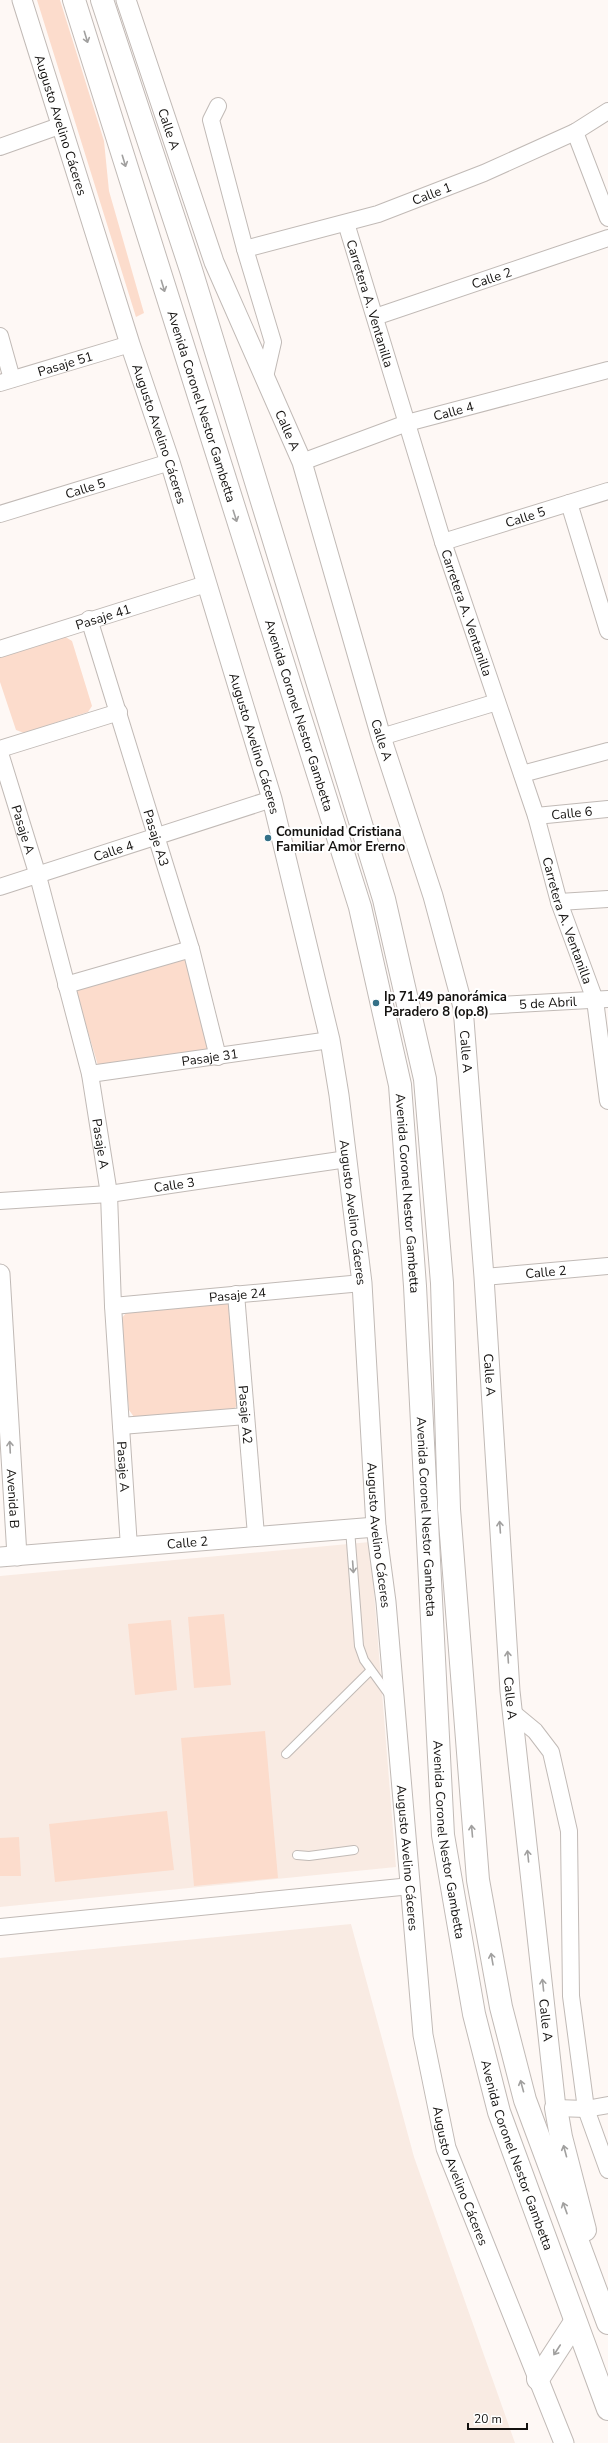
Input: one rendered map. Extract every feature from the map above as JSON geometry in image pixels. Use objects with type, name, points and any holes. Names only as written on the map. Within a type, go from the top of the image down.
[{"type":"highway","name":"Avenida Coronel Nestor Gambetta","points":[[74,0],[360,907],[400,1085],[415,1286],[443,1835],[474,2014],[499,2112],[575,2322],[608,2408]]},
{"type":"highway","name":"Avenida Coronel Nestor Gambetta","points":[[102,0],[191,270],[384,899],[425,1079],[442,1283],[449,1509],[478,1880],[501,2007],[525,2100],[608,2323]]},
{"type":"highway","points":[[556,2108],[561,2137],[584,2221],[588,2271]]},
{"type":"highway","points":[[538,2379],[575,2322]]},
{"type":"street","name":"Augusto Avelino Cáceres","points":[[22,0],[130,344],[170,462],[272,799],[330,1040],[347,1159],[362,1283],[376,1527],[386,1602],[423,2035],[446,2148],[564,2443]]},
{"type":"street","name":"Calle A","points":[[126,0],[214,262],[302,462],[381,737],[433,896],[463,1007],[484,1277],[512,1712],[556,2108]]},
{"type":"street","points":[[218,106],[211,120],[244,250],[273,342],[265,377]]},
{"type":"street","name":"Calle 1","points":[[244,250],[378,214],[456,184],[575,132],[608,111]]},
{"type":"street","points":[[0,147],[62,125]]},
{"type":"street","points":[[575,132],[608,218]]},
{"type":"street","name":"Carretera A. Ventanilla","points":[[346,223],[443,542],[536,816],[559,902],[602,999],[608,1100]]},
{"type":"street","name":"Calle 2","points":[[375,317],[608,238]]},
{"type":"street","points":[[0,336],[6,381]]},
{"type":"street","name":"Pasaje 51","points":[[6,381],[130,344]]},
{"type":"street","name":"Calle 4","points":[[302,462],[407,423],[608,370]]},
{"type":"street","name":"Calle 5","points":[[0,514],[170,462]]},
{"type":"street","name":"Calle 5","points":[[443,542],[608,491]]},
{"type":"street","points":[[569,503],[608,631]]},
{"type":"street","name":"Pasaje 41","points":[[0,649],[89,619],[206,584]]},
{"type":"street","name":"Pasaje A3","points":[[89,619],[192,949],[218,1057]]},
{"type":"street","points":[[381,737],[497,702]]},
{"type":"street","points":[[0,749],[119,712]]},
{"type":"street","points":[[522,774],[608,751]]},
{"type":"street","name":"Pasaje A","points":[[0,753],[38,876],[90,1074],[109,1194],[113,1306],[129,1547]]},
{"type":"street","name":"Calle 4","points":[[0,888],[156,835],[272,799]]},
{"type":"street","name":"Calle 6","points":[[536,816],[608,809]]},
{"type":"street","points":[[559,902],[608,899]]},
{"type":"street","points":[[66,985],[192,949]]},
{"type":"street","name":"5 de Abril","points":[[463,1007],[602,999]]},
{"type":"street","name":"Pasaje 31","points":[[90,1074],[330,1040]]},
{"type":"street","name":"Calle 3","points":[[0,1201],[109,1194],[347,1159]]},
{"type":"street","name":"Calle 2","points":[[484,1277],[608,1266]]},
{"type":"street","name":"Avenida B","points":[[0,1274],[8,1557]]},
{"type":"street","name":"Pasaje 24","points":[[113,1306],[362,1283]]},
{"type":"street","name":"Pasaje A2","points":[[236,1294],[256,1535]]},
{"type":"street","points":[[121,1426],[246,1416]]},
{"type":"street","name":"Calle 2","points":[[8,1557],[256,1535],[376,1527]]},
{"type":"street","points":[[512,1712],[535,1731],[551,1752],[569,1831],[571,1996],[586,2109],[608,2170]]},
{"type":"street","points":[[0,1927],[411,1886]]},
{"type":"street","points":[[556,2108],[586,2109],[608,2105]]},
{"type":"lane","points":[[350,1528],[359,1646],[364,1660],[395,1704]]},
{"type":"lane","points":[[286,1754],[371,1670]]},
{"type":"lane","points":[[297,1855],[309,1856],[354,1850]]},
{"type":"shaded area","points":[[37,0],[60,0],[104,141],[109,191],[144,313],[136,317]]},
{"type":"shaded area","points":[[64,636],[72,641],[92,706],[88,712],[24,733],[16,730],[0,682],[0,656]]},
{"type":"shaded area","points":[[184,959],[188,963],[210,1051],[99,1069],[75,988]]},
{"type":"shaded area","points":[[227,1303],[231,1307],[239,1404],[230,1412],[134,1417],[129,1410],[120,1320],[127,1312]]},
{"type":"shaded area","points":[[370,1542],[396,1867],[0,1907],[0,1576]]},
{"type":"shaded area","points":[[224,1614],[231,1685],[194,1688],[188,1617]]},
{"type":"shaded area","points":[[171,1620],[177,1690],[135,1695],[128,1624]]},
{"type":"shaded area","points":[[265,1731],[278,1878],[194,1886],[181,1738]]},
{"type":"shaded area","points":[[167,1811],[174,1870],[55,1882],[49,1824]]},
{"type":"shaded area","points":[[19,1837],[21,1876],[0,1876],[0,1838]]},
{"type":"shaded area","points":[[351,1924],[414,2157],[515,2443],[0,2443],[0,1958]]},
{"type":"place","name":"Comunidad Cristiana Familiar Amor Ererno","points":[[268,838]]},
{"type":"place","name":"Ip 71.49 panorámica Paradero 8 (op.8)","points":[[376,1003]]}]
